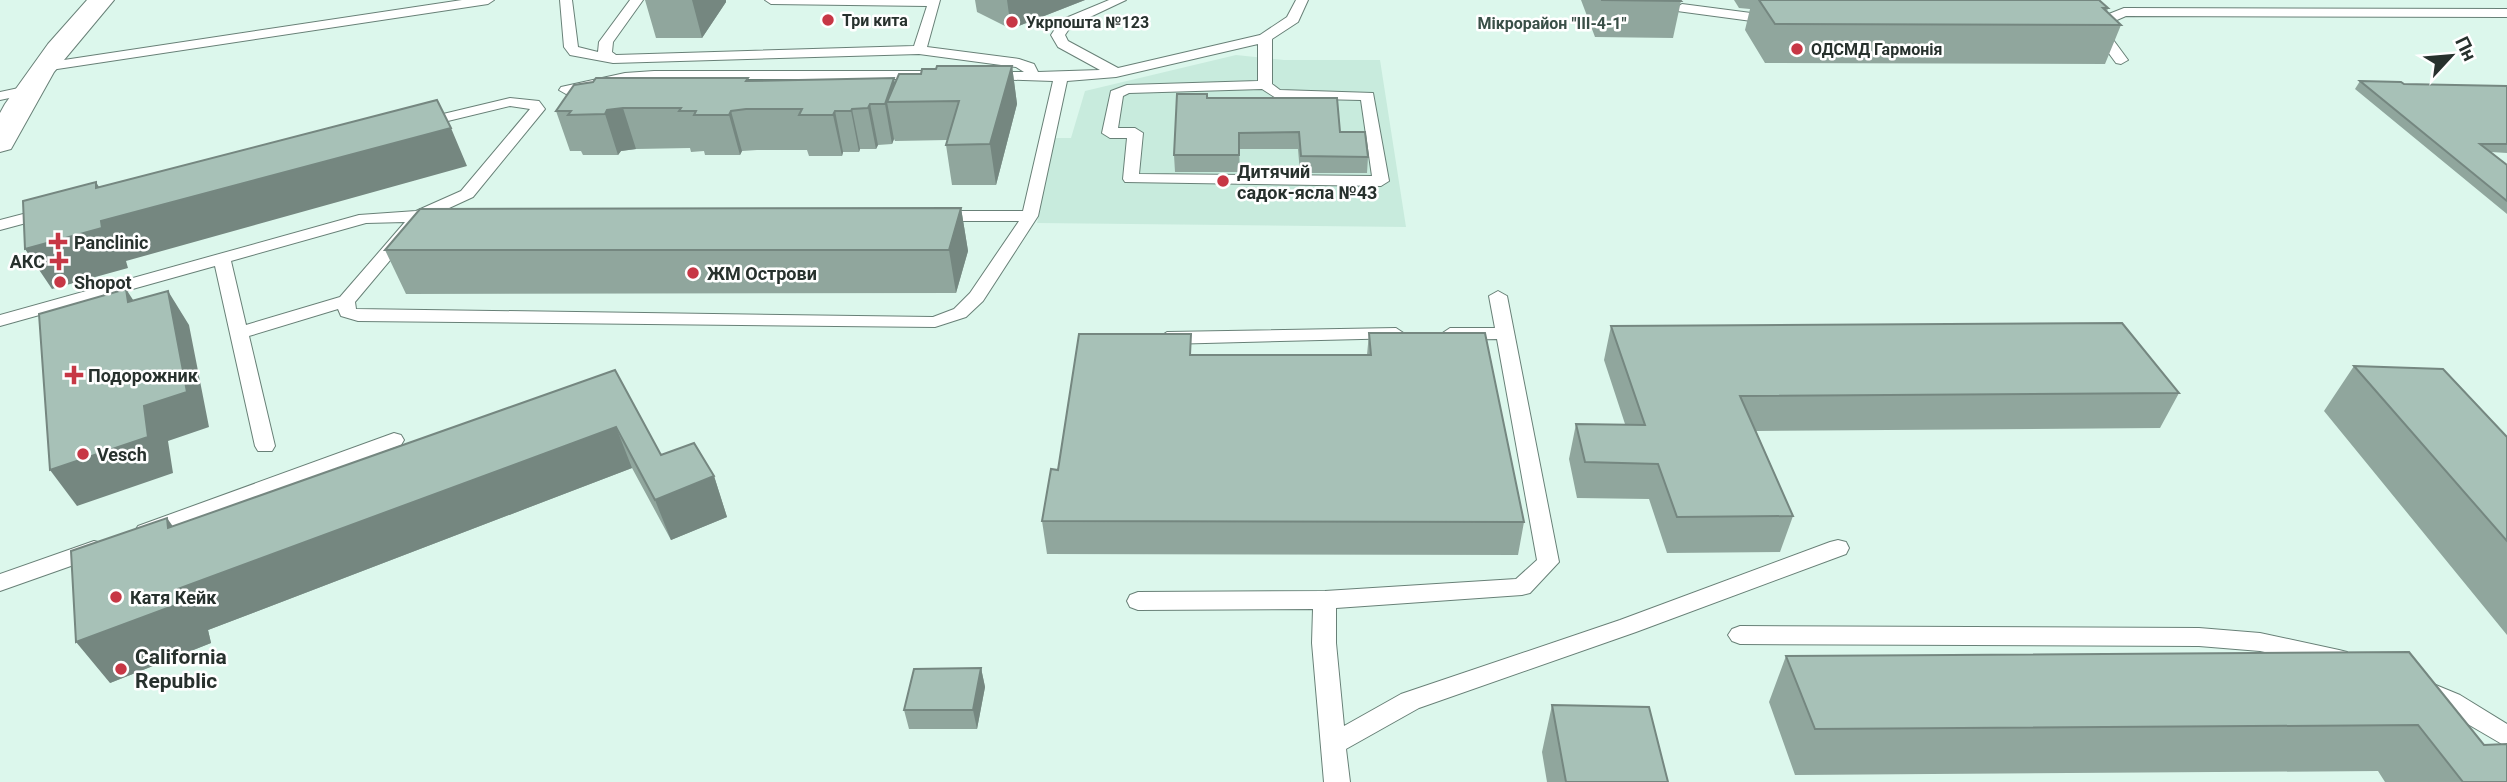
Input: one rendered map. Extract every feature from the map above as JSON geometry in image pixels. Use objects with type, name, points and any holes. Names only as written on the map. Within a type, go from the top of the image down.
[{"type":"street","points":[[0,143],[28,90],[44,67],[101,0]]},
{"type":"lane","points":[[44,67],[488,0]]},
{"type":"lane","points":[[566,0],[571,47],[575,52],[613,59],[919,50],[1019,63],[1029,66],[1033,76]]},
{"type":"lane","points":[[613,59],[605,53],[606,42],[638,0]]},
{"type":"lane","points":[[771,0],[935,2],[919,50]]},
{"type":"lane","points":[[1116,73],[1063,44],[1058,35],[1066,23],[1120,0]]},
{"type":"lane","points":[[979,75],[1061,77],[1116,73],[1265,38],[1293,19],[1302,0]]},
{"type":"lane","points":[[1682,8],[1782,21]]},
{"type":"lane","points":[[2068,25],[2095,25],[2124,12],[2507,13]]},
{"type":"lane","points":[[2095,25],[2121,60]]},
{"type":"lane","points":[[1265,38],[1265,85]]},
{"type":"lane","points":[[566,90],[625,78],[667,75],[938,75]]},
{"type":"lane","points":[[346,302],[347,312],[358,316],[935,322],[960,313],[978,297],[1030,216],[1061,77]]},
{"type":"lane","points":[[1265,85],[1276,94],[1368,96],[1381,180],[1131,179],[1135,133],[1110,133],[1116,94],[1127,89],[1265,85]]},
{"type":"lane","points":[[0,96],[28,90]]},
{"type":"lane","points":[[240,333],[346,302],[419,216],[467,194],[538,109],[534,104],[510,102],[401,128]]},
{"type":"lane","points":[[0,225],[62,209]]},
{"type":"lane","points":[[0,321],[365,218],[460,216]]},
{"type":"lane","points":[[919,216],[1030,216]]},
{"type":"lane","points":[[222,258],[265,446]]},
{"type":"lane","points":[[1138,601],[1325,600],[1522,587],[1548,562],[1498,296]]},
{"type":"lane","points":[[1436,334],[1505,333]]},
{"type":"lane","points":[[1148,338],[1409,334]]},
{"type":"lane","points":[[0,583],[394,440]]},
{"type":"lane","points":[[1333,744],[1410,701],[1628,626],[1838,548]]},
{"type":"lane","points":[[1325,600],[1324,643],[1337,782]]},
{"type":"lane","points":[[1740,635],[2199,637],[2260,642],[2326,655],[2360,665]]},
{"type":"lane","points":[[2406,682],[2451,702],[2507,737]]},
{"type":"shaded area","name":"Дитячий садок-ясла №43","points":[[1236,55],[1284,60],[1380,60],[1406,227],[1037,223],[1055,138],[1071,138],[1085,91]]},
{"type":"building","points":[[1601,0],[1680,0],[1681,1]]},
{"type":"building","points":[[1759,0],[2099,0],[2108,8],[2103,8],[2121,25],[1775,24]]},
{"type":"building","points":[[937,66],[1012,66],[990,144],[946,145],[959,101],[887,102],[899,74],[921,74],[922,69],[936,69]]},
{"type":"building","points":[[596,78],[748,78],[746,81],[894,78],[885,104],[870,104],[868,108],[851,111],[835,111],[833,115],[799,115],[802,109],[746,109],[731,111],[729,115],[694,115],[696,111],[679,111],[681,108],[623,108],[607,110],[605,114],[568,115],[571,111],[556,111],[574,85],[593,82]]},
{"type":"building","points":[[2360,81],[2507,86],[2507,144],[2480,144],[2507,165],[2507,201]]},
{"type":"building","points":[[1177,94],[1207,94],[1207,98],[1337,98],[1340,132],[1365,132],[1368,157],[1301,156],[1299,132],[1239,133],[1239,155],[1174,155]]},
{"type":"building","points":[[437,100],[451,128],[101,221],[102,228],[25,249],[23,201],[96,182],[96,188]]},
{"type":"building","points":[[961,208],[949,250],[385,250],[420,209]]},
{"type":"building","points":[[126,289],[128,302],[168,291],[187,392],[144,406],[148,437],[50,470],[39,314]]},
{"type":"building","points":[[2122,323],[2179,393],[1740,396],[1793,516],[1677,517],[1658,464],[1585,462],[1576,424],[1645,425],[1611,326]]},
{"type":"building","points":[[1369,333],[1485,333],[1524,522],[1042,521],[1051,469],[1058,470],[1079,334],[1191,334],[1190,355],[1371,355]]},
{"type":"building","points":[[2354,366],[2443,369],[2507,437],[2507,541]]},
{"type":"building","points":[[615,370],[661,455],[694,443],[714,476],[655,500],[616,427],[178,589],[181,603],[76,642],[71,551],[167,518],[168,528]]},
{"type":"building","points":[[2409,652],[2484,745],[2507,744],[2507,782],[2463,782],[2418,725],[1815,729],[1786,656]]},
{"type":"building","points":[[981,668],[973,710],[904,710],[914,669]]},
{"type":"building","points":[[1552,705],[1649,707],[1668,782],[1566,782]]},
{"type":"place","name":"Три кита","points":[[828,20]]},
{"type":"place","name":"Укрпошта №123","points":[[1012,22]]},
{"type":"place","name":"ОДСМД Гармонія","points":[[1797,49]]},
{"type":"place","name":"Дитячий садок-ясла №43","points":[[1223,181]]},
{"type":"place","name":"Panclinic","points":[[58,242]]},
{"type":"place","name":"АКС","points":[[59,261]]},
{"type":"place","name":"ЖМ Острови","points":[[693,273]]},
{"type":"place","name":"Shopot","points":[[60,282]]},
{"type":"place","name":"Подорожник","points":[[74,375]]},
{"type":"place","name":"Vesch","points":[[83,454]]},
{"type":"place","name":"Катя Кейк","points":[[116,597]]},
{"type":"place","name":"California Republic","points":[[121,669]]},
{"type":"district","name":"Мікрорайон \"ІІІ-4-1\"","points":[[1552,23]]}]
